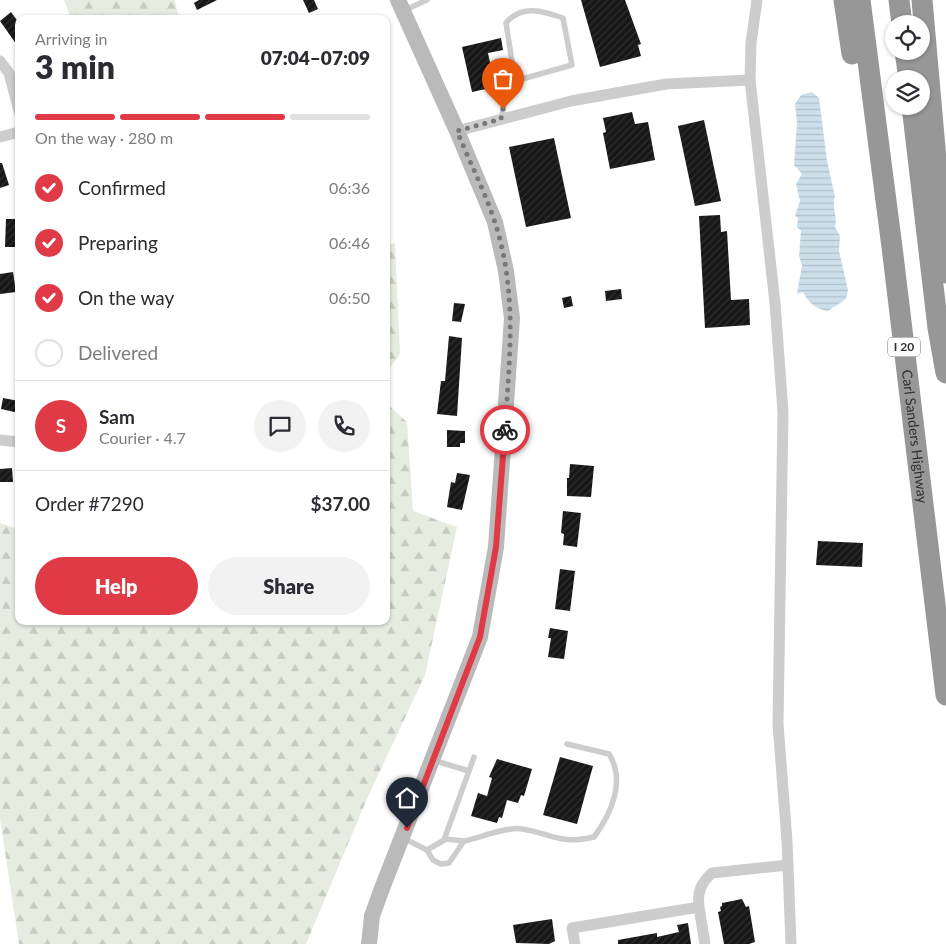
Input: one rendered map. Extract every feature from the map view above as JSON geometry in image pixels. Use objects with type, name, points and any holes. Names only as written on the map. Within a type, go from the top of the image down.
[{"type":"highway","points":[[844,0],[876,220],[892,247]]},
{"type":"highway","name":"Carl Sanders Highway","points":[[860,0],[946,695]]},
{"type":"highway","points":[[899,0],[901,15]]},
{"type":"highway","points":[[922,0],[946,273]]},
{"type":"highway","name":"I 20","points":[[913,115],[938,328],[946,373]]},
{"type":"main road","points":[[369,944],[372,916],[480,637],[496,547],[512,318],[506,271],[495,222],[401,5]]},
{"type":"street","points":[[757,0],[751,43],[750,80],[775,303],[783,412],[778,724],[788,865],[791,944]]},
{"type":"street","points":[[0,61],[9,73],[15,96]]},
{"type":"street","points":[[457,131],[571,102],[666,84],[750,80]]},
{"type":"street","points":[[0,137],[15,133]]},
{"type":"street","points":[[0,440],[15,442]]},
{"type":"street","points":[[705,944],[697,897],[700,887],[712,873],[788,865]]},
{"type":"street","points":[[575,944],[572,928],[699,907]]},
{"type":"lane","points":[[401,5],[427,0]]},
{"type":"lane","points":[[501,119],[505,99],[515,82],[506,23],[512,16],[527,10],[542,10],[563,18],[572,65],[515,82]]},
{"type":"lane","points":[[427,850],[444,840],[464,841],[520,828],[574,842],[594,837],[608,817],[618,780],[615,763],[610,754],[567,744]]},
{"type":"lane","points":[[444,840],[474,757]]},
{"type":"lane","points":[[433,760],[469,771]]},
{"type":"lane","points":[[403,838],[427,850],[433,860],[441,864],[449,863],[464,841]]},
{"type":"green space","points":[[64,0],[175,0],[178,15],[70,15]]},
{"type":"green space","points":[[395,243],[400,354],[390,368],[390,244]]},
{"type":"green space","points":[[390,407],[407,422],[413,511],[457,527],[425,675],[366,801],[306,944],[19,944],[0,819],[0,523],[15,528],[15,625],[390,625]]},
{"type":"water","points":[[812,92],[819,98],[827,161],[835,197],[835,227],[840,236],[839,251],[848,290],[846,299],[828,311],[813,305],[803,292],[797,294],[802,265],[799,256],[801,231],[797,227],[798,218],[795,216],[800,201],[796,184],[802,174],[794,165],[797,123],[795,104],[801,95]]},
{"type":"building","points":[[199,0],[217,0],[197,10],[194,3]]},
{"type":"building","points":[[303,0],[314,0],[318,9],[309,13]]},
{"type":"building","points":[[581,0],[625,0],[641,44],[638,45],[641,56],[600,67]]},
{"type":"building","points":[[11,12],[15,18],[15,42],[0,21]]},
{"type":"building","points":[[501,38],[503,50],[488,53],[495,87],[472,92],[462,47]]},
{"type":"building","points":[[632,112],[635,124],[648,122],[655,160],[610,169],[603,133],[606,132],[603,118]]},
{"type":"building","points":[[704,120],[721,201],[695,206],[678,126]]},
{"type":"building","points":[[554,138],[571,218],[526,227],[509,147]]},
{"type":"building","points":[[0,163],[2,163],[9,185],[0,188]]},
{"type":"building","points":[[720,215],[721,232],[727,231],[731,300],[749,299],[750,325],[705,328],[699,216]]},
{"type":"building","points":[[6,219],[15,219],[15,247],[5,247]]},
{"type":"building","points":[[13,272],[15,292],[0,294],[0,274]]},
{"type":"building","points":[[621,289],[622,299],[606,301],[605,291]]},
{"type":"building","points":[[571,296],[573,306],[564,308],[562,298]]},
{"type":"building","points":[[454,303],[465,304],[461,322],[452,321]]},
{"type":"building","points":[[449,336],[462,338],[457,416],[437,414],[441,381],[445,381]]},
{"type":"building","points":[[3,398],[15,400],[15,412],[1,409]]},
{"type":"building","points":[[447,430],[465,431],[465,443],[460,443],[460,447],[447,447]]},
{"type":"building","points":[[570,464],[594,466],[591,497],[567,496],[567,478],[569,478]]},
{"type":"building","points":[[12,468],[13,482],[0,482],[0,469]]},
{"type":"building","points":[[457,473],[470,475],[462,510],[447,507],[451,482],[455,483]]},
{"type":"building","points":[[563,511],[581,513],[577,547],[563,545],[564,534],[561,533]]},
{"type":"building","points":[[818,541],[863,543],[862,567],[816,565]]},
{"type":"building","points":[[560,569],[575,571],[570,611],[555,609]]},
{"type":"building","points":[[550,628],[568,631],[564,659],[548,657],[551,638],[548,638]]},
{"type":"building","points":[[560,757],[593,766],[577,824],[543,815]]},
{"type":"building","points":[[497,759],[532,769],[524,796],[521,795],[518,803],[507,800],[502,818],[499,817],[497,823],[471,816],[478,793],[487,796],[492,778],[489,777]]},
{"type":"building","points":[[742,899],[746,907],[749,906],[755,942],[749,944],[724,944],[718,912],[721,911],[720,907],[722,903]]},
{"type":"building","points":[[552,919],[555,941],[549,944],[516,943],[513,925]]},
{"type":"building","points":[[688,923],[691,944],[618,944],[618,940],[657,933],[657,937],[679,932],[677,925]]},
{"type":"way so far","points":[[503,109],[501,119],[457,131],[495,222],[506,271],[512,318],[505,430]]},
{"type":"route","points":[[407,828],[480,637],[496,547],[505,430]]}]
